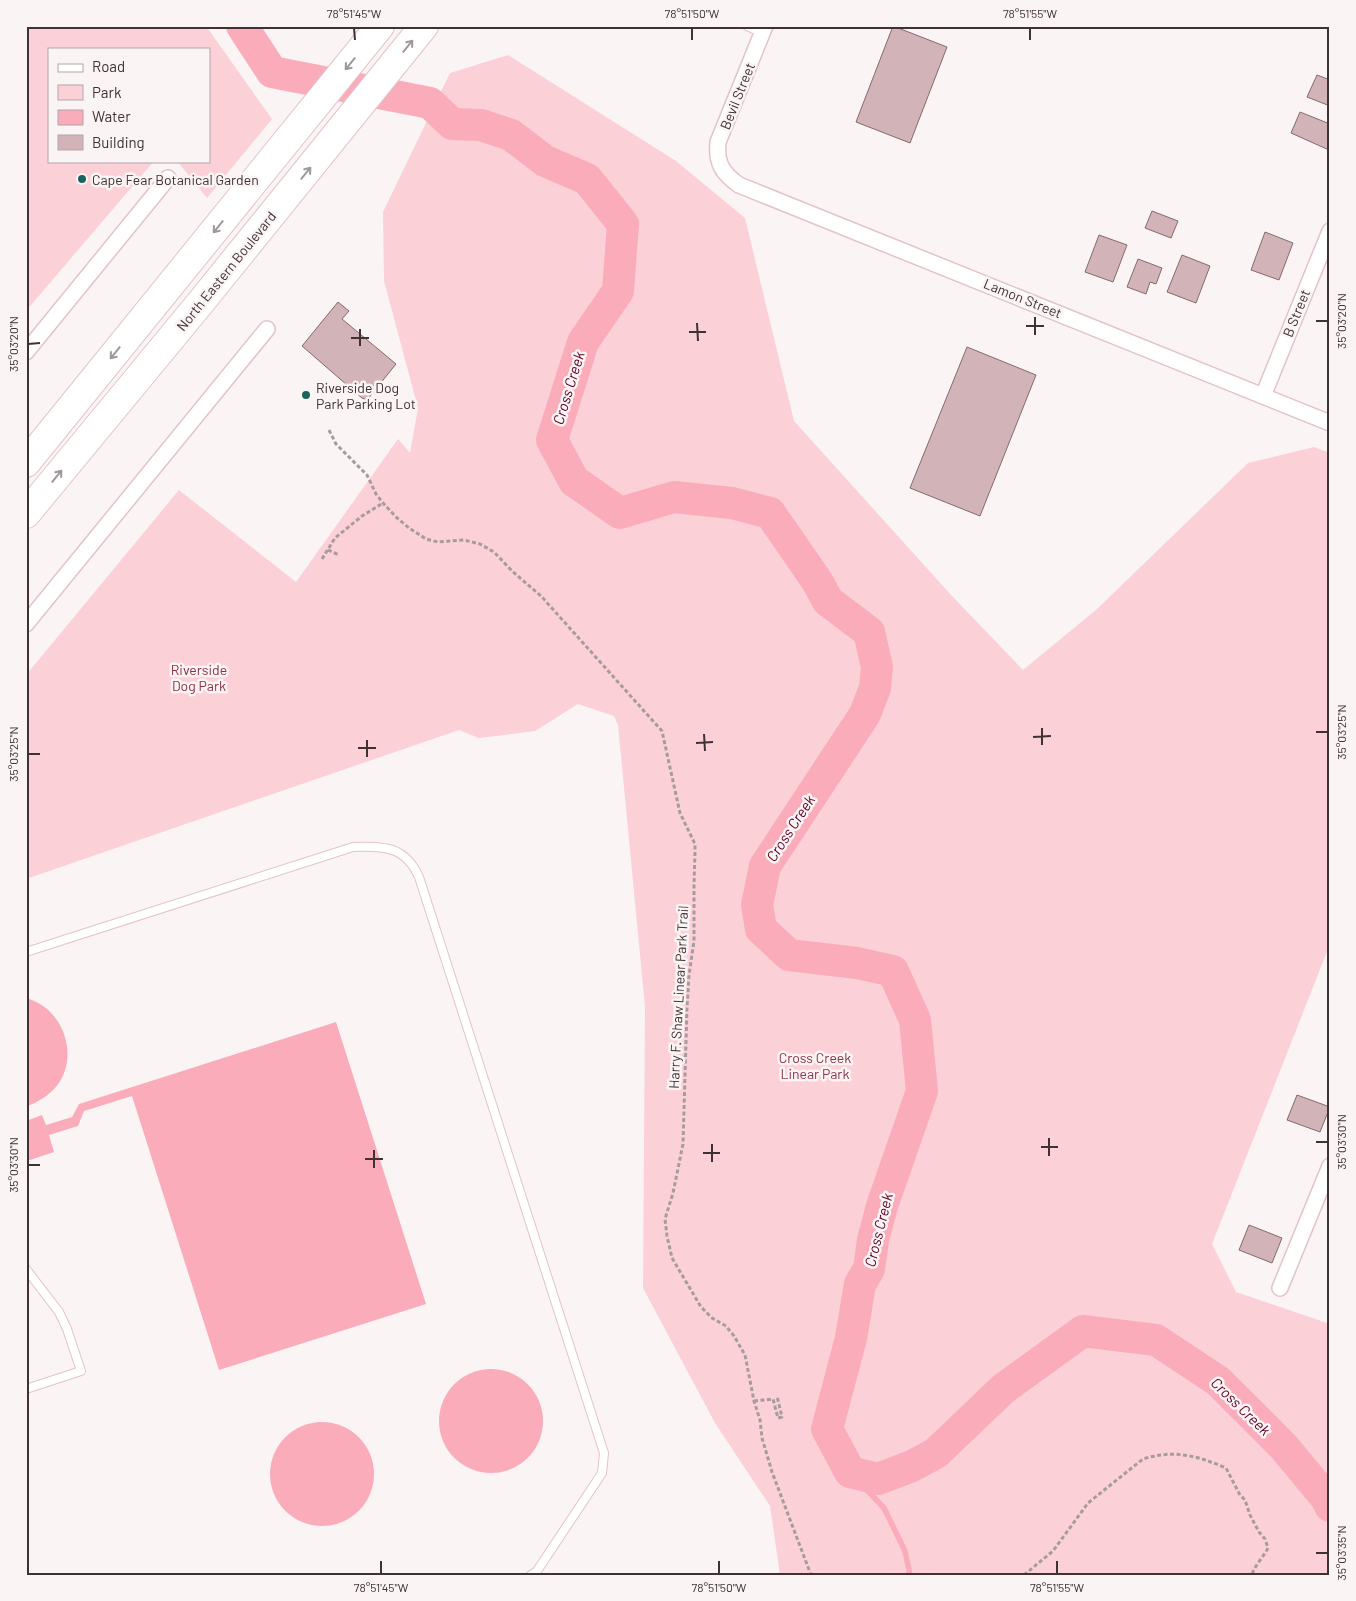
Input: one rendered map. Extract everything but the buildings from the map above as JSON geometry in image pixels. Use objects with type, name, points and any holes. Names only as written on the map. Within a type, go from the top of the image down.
[{"type":"highway","points":[[26,463],[380,26]]},
{"type":"highway","name":"North Eastern Boulevard","points":[[26,514],[424,26]]},
{"type":"street","name":"Bevil Street","points":[[722,167],[717,155],[718,142],[764,30]]},
{"type":"street","name":"Lamon Street","points":[[722,167],[729,178],[739,185],[1330,422]]},
{"type":"street","points":[[26,352],[168,178]]},
{"type":"street","name":"B Street","points":[[1263,396],[1330,231]]},
{"type":"street","points":[[26,624],[266,330]]},
{"type":"street","points":[[1280,1288],[1330,1166]]},
{"type":"lane","points":[[747,26],[764,30]]},
{"type":"lane","points":[[26,952],[353,847],[374,846],[391,849],[413,864],[419,877],[604,1453],[602,1473],[537,1571],[531,1575]]},
{"type":"lane","points":[[26,1269],[59,1312],[67,1329],[81,1371],[26,1389]]},
{"type":"path","name":"Harry F. Shaw Linear Park Trail","points":[[329,430],[336,444],[367,475],[376,494],[383,503],[409,528],[426,539],[438,542],[464,540],[480,544],[494,552],[512,571],[541,596],[662,731],[680,813],[695,844],[694,941],[687,1008],[683,1144],[666,1219],[668,1236],[672,1258],[701,1306],[712,1318],[726,1326],[745,1355],[754,1401],[760,1420],[762,1438],[772,1472],[811,1575]]},
{"type":"path","points":[[322,558],[335,538],[346,528],[383,503]]},
{"type":"path","points":[[328,550],[339,555]]},
{"type":"path","points":[[754,1401],[773,1399],[778,1418],[782,1418],[777,1396]]},
{"type":"path","points":[[1024,1575],[1053,1551],[1088,1503],[1143,1459],[1154,1456],[1186,1454],[1226,1468],[1240,1495],[1245,1500],[1250,1516],[1259,1532],[1265,1538],[1268,1548],[1252,1571],[1252,1575]]},
{"type":"green space","name":"Cape Fear Botanical Garden","points":[[26,26],[206,26],[272,119],[207,198],[178,162],[210,162],[210,48],[48,48],[48,162],[153,162],[26,311]]},
{"type":"green space","points":[[508,55],[676,161],[745,218],[794,421],[952,596],[1023,670],[1097,609],[1248,463],[1314,447],[1330,453],[1330,944],[1212,1244],[1236,1292],[1330,1324],[1330,1575],[780,1575],[770,1506],[715,1423],[643,1288],[645,1007],[618,725],[614,716],[578,704],[535,731],[479,738],[459,730],[26,879],[26,675],[179,490],[296,582],[398,439],[410,453],[418,408],[384,281],[383,212],[450,73]]},
{"type":"water","points":[[26,998],[50,1012],[59,1023],[67,1049],[67,1063],[63,1076],[55,1088],[42,1099],[26,1107]]},
{"type":"water","points":[[336,1022],[426,1304],[219,1370],[132,1096],[84,1111],[78,1126],[49,1135],[54,1152],[27,1161],[26,1121],[42,1115],[46,1125],[72,1117],[79,1104]]},
{"type":"water","points":[[491,1369],[511,1373],[528,1384],[539,1401],[543,1421],[539,1441],[528,1458],[511,1469],[491,1473],[471,1469],[454,1458],[443,1441],[439,1421],[443,1401],[454,1384],[471,1373]]},
{"type":"water","points":[[322,1422],[342,1426],[351,1431],[365,1445],[370,1454],[374,1474],[370,1494],[365,1503],[351,1517],[342,1522],[322,1526],[302,1522],[293,1517],[279,1503],[274,1494],[270,1474],[274,1454],[279,1445],[293,1431],[302,1426]]},
{"type":"waterway","name":"Cross Creek","points":[[242,26],[272,72],[430,103],[452,124],[481,125],[511,135],[545,161],[587,179],[623,224],[618,291],[583,342],[552,440],[574,481],[620,513],[674,497],[732,503],[770,513],[817,581],[828,601],[869,632],[877,667],[875,688],[865,714],[765,866],[757,905],[761,929],[789,955],[857,963],[893,971],[915,1020],[922,1091],[882,1206],[873,1240],[869,1269],[860,1284],[851,1338],[827,1429],[850,1472],[878,1479],[912,1466],[936,1453],[1003,1389],[1083,1331],[1156,1340],[1218,1381],[1284,1447],[1327,1499],[1330,1506]]},
{"type":"waterway","points":[[850,1472],[884,1508],[905,1551],[910,1575]]},
{"type":"place","name":"Cape Fear Botanical Garden","points":[[82,179]]},
{"type":"place","name":"Riverside Dog Park Parking Lot","points":[[306,395]]},
{"type":"park label","name":"Riverside Dog Park","points":[[199,678]]},
{"type":"park label","name":"Cross Creek Linear Park","points":[[815,1066]]}]
